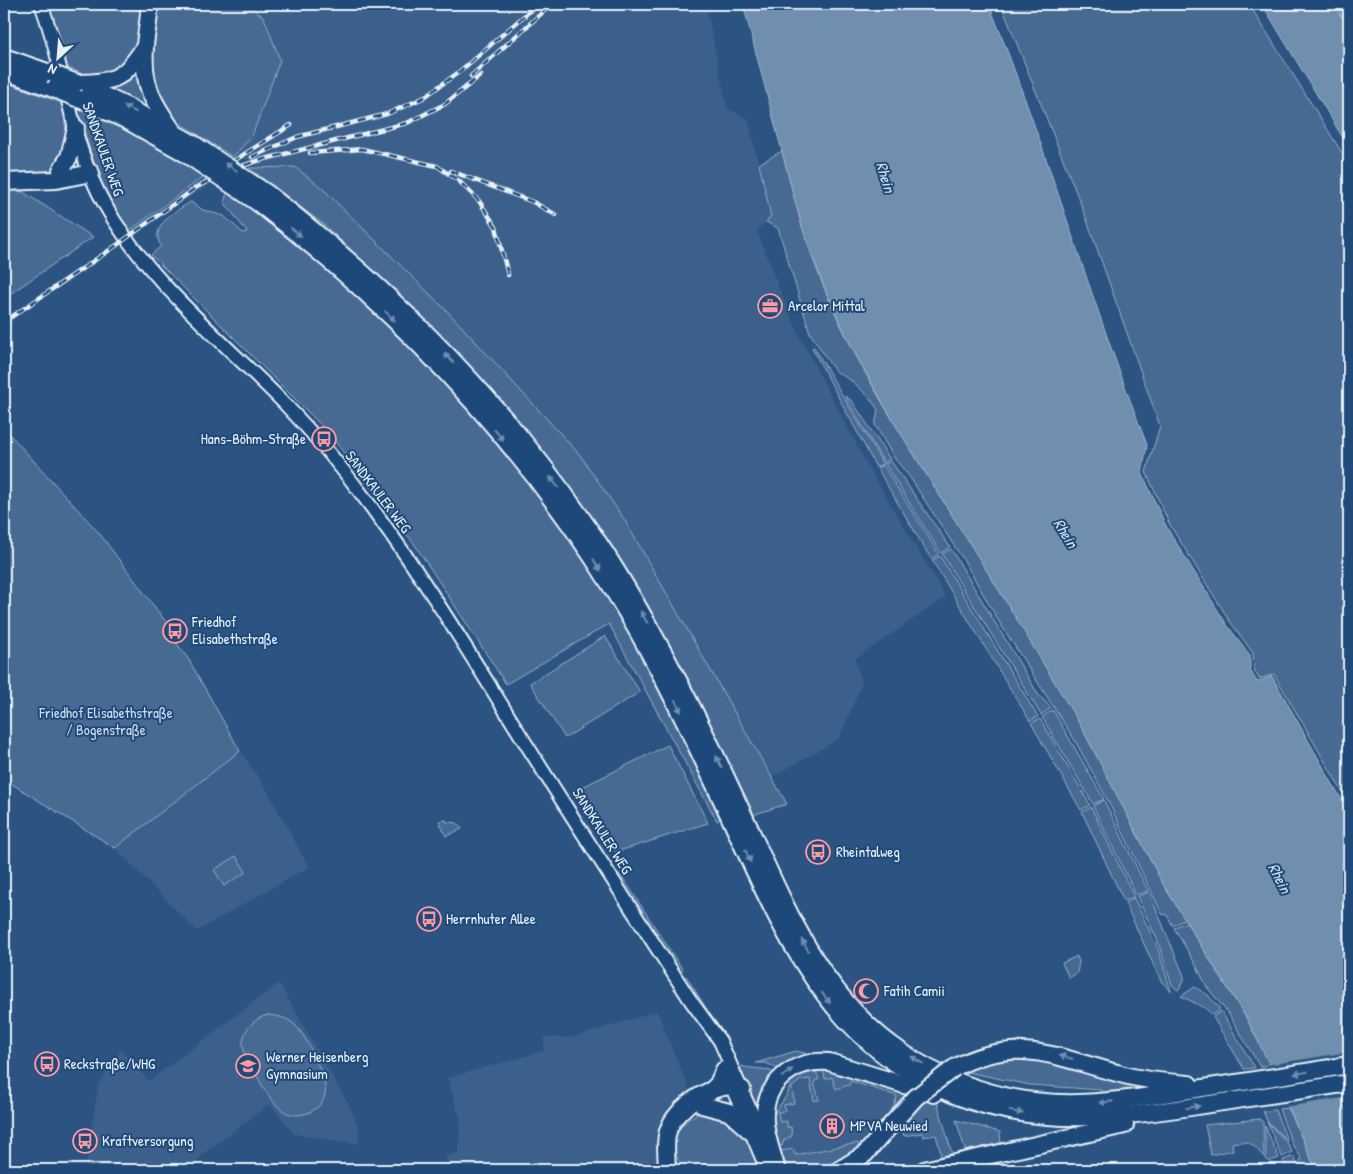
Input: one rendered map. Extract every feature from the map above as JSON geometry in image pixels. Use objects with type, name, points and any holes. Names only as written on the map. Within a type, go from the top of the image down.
[{"type":"highway","points":[[149,4],[145,46],[145,74],[148,90],[156,106],[188,147]]},
{"type":"highway","points":[[78,91],[120,77],[133,65],[145,46]]},
{"type":"highway","points":[[4,58],[50,73],[126,120],[188,147],[321,236],[416,323],[479,390],[564,494],[604,552],[641,611],[688,697],[790,944],[830,1002],[863,1037],[895,1062],[927,1081],[968,1100]]},
{"type":"highway","points":[[4,71],[54,89],[78,91],[174,131]]},
{"type":"highway","points":[[61,170],[69,158],[76,128]]},
{"type":"highway","points":[[40,180],[61,170],[81,166],[91,173]]},
{"type":"highway","points":[[4,182],[40,180],[91,173]]},
{"type":"highway","points":[[734,809],[789,914],[825,976],[870,1027],[901,1050],[934,1070],[968,1085],[1009,1097],[1070,1105],[1118,1101],[1349,1066]]},
{"type":"highway","points":[[839,1170],[857,1160],[874,1145],[926,1087],[954,1068],[988,1055],[1017,1050],[1039,1051],[1129,1076],[1219,1086]]},
{"type":"highway","points":[[774,1169],[764,1115],[769,1096],[778,1080],[791,1069],[812,1062],[837,1064],[937,1094],[1011,1111],[1056,1118],[1106,1117],[1165,1111],[1349,1082]]},
{"type":"highway","points":[[680,1170],[672,1156],[674,1132],[681,1118],[706,1099],[718,1084],[724,1070]]},
{"type":"highway","points":[[666,1170],[667,1136],[672,1121],[685,1106],[736,1089]]},
{"type":"highway","points":[[706,1099],[729,1112],[750,1131]]},
{"type":"highway","points":[[924,1170],[1136,1122],[1165,1111]]},
{"type":"street","name":"SANDKAULER WEG","points":[[41,4],[76,128],[91,173],[109,212],[146,262],[285,404],[325,448],[372,509],[447,619],[697,1011],[717,1035],[750,1131],[774,1169]]},
{"type":"street","name":"SANDKAULER WEG","points":[[697,1011],[724,1070],[736,1089],[774,1169]]},
{"type":"shaded area","points":[[246,4],[706,4],[727,108],[748,119],[771,217],[757,230],[778,286],[800,337],[867,465],[946,597],[855,659],[862,683],[839,739],[772,777],[624,519],[580,455],[450,314],[323,189],[295,167],[257,167],[236,153],[252,136],[280,60],[266,18]]},
{"type":"shaded area","points":[[206,175],[216,181],[177,204],[134,237],[129,231]]},
{"type":"shaded area","points":[[240,751],[267,790],[309,867],[197,931],[115,848]]},
{"type":"shaded area","name":"Werner Heisenberg Gymnasium","points":[[279,983],[350,1107],[360,1131],[358,1144],[294,1134],[270,1104],[204,1153],[191,1170],[85,1170],[98,1085],[121,1050],[149,1081]]},
{"type":"shaded area","points":[[657,1011],[692,1096],[682,1103],[662,1170],[450,1170],[445,1157],[459,1152],[460,1118],[447,1078],[544,1051],[544,1037],[571,1038]]},
{"type":"shaded area","points":[[814,1067],[912,1092],[859,1150],[824,1166],[789,1170],[772,1127],[775,1113],[787,1094],[790,1079]]},
{"type":"green space","points":[[47,4],[143,4],[140,39],[126,67],[91,77],[66,67]]},
{"type":"green space","points":[[153,4],[246,4],[264,17],[280,60],[252,136],[233,157],[172,118],[155,98],[149,54]]},
{"type":"green space","points":[[1001,4],[1249,4],[1349,164],[1349,803],[1274,674],[1259,679],[1254,669],[1253,653],[1229,620],[1170,525],[1146,472],[1160,426],[1084,212]]},
{"type":"green space","points":[[137,66],[157,113],[103,86]]},
{"type":"green space","points":[[4,82],[62,103],[68,146],[54,169],[46,173],[4,177]]},
{"type":"green space","points":[[77,109],[136,133],[206,175],[129,231],[119,217],[104,187],[92,157]]},
{"type":"green space","points":[[782,151],[814,261],[828,297],[866,375],[1080,724],[1153,864],[1185,919],[1173,926],[1167,915],[1162,914],[1106,797],[1074,739],[998,620],[966,564],[909,476],[895,459],[875,425],[878,410],[870,398],[853,382],[834,370],[810,333],[778,228],[766,222],[771,216],[759,164]]},
{"type":"green space","points":[[295,167],[323,189],[450,314],[580,455],[624,519],[787,804],[749,816],[666,647],[374,275],[327,227],[249,168]]},
{"type":"green space","points":[[4,189],[23,192],[93,237],[4,298]]},
{"type":"green space","points":[[228,190],[322,261],[437,373],[531,484],[574,543],[612,602],[674,711],[722,818],[717,821],[609,624],[506,684],[415,545],[327,431],[151,255],[161,246],[158,232],[161,225],[172,214],[191,202],[203,210],[224,216],[243,233],[247,232],[224,202]]},
{"type":"green space","points":[[814,347],[883,464],[876,467],[812,348]]},
{"type":"green space","points":[[845,396],[852,401],[890,459],[884,463]]},
{"type":"green space","name":"Friedhof Elisabethstraße / Bogenstraße","points":[[4,428],[99,533],[166,622],[172,637],[189,660],[240,751],[115,848],[4,779]]},
{"type":"green space","points":[[891,461],[950,547],[941,553],[885,464]]},
{"type":"green space","points":[[883,465],[939,554],[931,559],[877,468]]},
{"type":"green space","points":[[951,549],[1038,694],[1051,708],[1041,715],[942,554]]},
{"type":"green space","points":[[940,556],[1038,717],[1030,721],[932,560]]},
{"type":"green space","points":[[605,636],[640,692],[565,738],[530,683]]},
{"type":"green space","points":[[1053,710],[1104,799],[1093,804],[1042,717]]},
{"type":"green space","points":[[1040,719],[1090,805],[1081,810],[1031,723]]},
{"type":"green space","points":[[668,745],[708,823],[616,852],[576,790]]},
{"type":"green space","points":[[1104,800],[1148,891],[1136,895],[1093,806]]},
{"type":"green space","points":[[1091,807],[1134,897],[1124,901],[1082,812]]},
{"type":"green space","points":[[446,820],[447,822],[457,823],[462,829],[446,836],[439,821]]},
{"type":"green space","points":[[236,856],[246,872],[224,886],[214,870]]},
{"type":"green space","points":[[617,872],[623,878],[683,970],[678,974],[617,878]]},
{"type":"green space","points":[[1149,892],[1184,976],[1184,981],[1178,990],[1172,985],[1157,939],[1137,897]]},
{"type":"green space","points":[[1134,898],[1158,949],[1171,991],[1161,981],[1125,903]]},
{"type":"green space","points":[[1186,922],[1247,1019],[1270,1065],[1260,1067],[1228,1013],[1207,987],[1174,928]]},
{"type":"green space","points":[[1077,956],[1079,962],[1077,973],[1069,978],[1062,963]]},
{"type":"green space","points":[[686,976],[708,1011],[704,1014],[681,980]]},
{"type":"green space","points":[[1195,987],[1208,995],[1220,1009],[1213,1015],[1205,1008],[1181,996]]},
{"type":"green space","points":[[1221,1011],[1255,1068],[1244,1069],[1213,1017]]},
{"type":"green space","points":[[269,1015],[285,1019],[297,1027],[308,1043],[321,1071],[324,1079],[325,1094],[318,1107],[310,1112],[300,1115],[292,1114],[278,1107],[267,1093],[246,1058],[243,1045],[245,1033],[252,1023]]},
{"type":"green space","points":[[796,1051],[805,1053],[810,1057],[780,1070],[766,1063],[756,1063]]},
{"type":"green space","points":[[1007,1058],[1041,1058],[1161,1089],[1101,1096],[1101,1090],[1030,1085],[962,1071]]},
{"type":"green space","points":[[742,1066],[767,1070],[777,1074],[760,1122],[738,1074]]},
{"type":"green space","points":[[814,1067],[819,1079],[814,1082],[819,1100],[814,1101],[810,1079],[801,1080],[792,1087],[794,1103],[784,1105],[785,1111],[778,1112],[780,1122],[787,1121],[787,1127],[791,1127],[792,1136],[784,1140],[782,1146],[778,1146],[773,1129],[773,1119],[789,1091],[790,1079]]},
{"type":"green space","points":[[823,1067],[912,1092],[890,1118],[897,1096],[851,1081],[849,1085],[836,1089],[832,1077],[825,1079]]},
{"type":"green space","points":[[924,1097],[937,1101],[953,1157],[942,1159],[936,1135],[923,1137],[922,1133],[904,1136],[901,1124]]},
{"type":"green space","points":[[1288,1108],[1316,1170],[1304,1170],[1300,1160],[1302,1159],[1292,1144],[1279,1109]]},
{"type":"green space","points":[[708,1110],[718,1112],[735,1124],[748,1141],[763,1170],[684,1170],[675,1151],[677,1133],[688,1119]]},
{"type":"green space","points":[[1275,1110],[1287,1141],[1267,1121],[1263,1111]]},
{"type":"green space","points":[[1259,1119],[1263,1122],[1264,1157],[1247,1142],[1232,1143],[1233,1150],[1211,1155],[1205,1125]]},
{"type":"green space","points":[[956,1120],[1000,1132],[1001,1145],[966,1153]]},
{"type":"green space","points":[[1267,1122],[1288,1144],[1292,1152],[1282,1157]]},
{"type":"green space","points":[[1265,1126],[1279,1158],[1268,1162],[1266,1158]]},
{"type":"green space","points":[[858,1143],[859,1150],[842,1159],[826,1165],[799,1170],[789,1170],[780,1151],[793,1149],[795,1155]]},
{"type":"green space","points":[[1294,1156],[1299,1170],[1287,1170],[1283,1160]]},
{"type":"water","name":"Rhein","points":[[743,4],[989,4],[1147,445],[1142,473],[1166,526],[1227,625],[1250,655],[1250,670],[1257,682],[1272,676],[1349,813],[1349,1170],[1316,1170],[1270,1065],[1247,1019],[1164,886],[1082,728],[1007,603],[895,424],[857,357],[828,297],[802,227]]},
{"type":"water","points":[[1262,4],[1349,4],[1349,148]]},
{"type":"pier","points":[[1349,1052],[1349,1097],[1285,1107],[1267,1065]]},
{"type":"ferry route","points":[[1332,4],[1349,26]]},
{"type":"railway","points":[[252,157],[297,137],[387,114],[423,98],[459,72],[538,4]]},
{"type":"railway","points":[[471,76],[552,4]]},
{"type":"railway","points":[[4,322],[117,245],[197,187],[227,171],[257,161],[407,123],[445,104],[481,75]]},
{"type":"railway","points":[[219,170],[291,125]]},
{"type":"railway","points":[[310,153],[362,149],[437,166],[459,181],[479,201],[496,227],[508,275]]},
{"type":"railway","points":[[451,171],[533,202],[556,215]]},
{"type":"place","name":"Arcelor Mittal","points":[[770,306]]},
{"type":"place","name":"Hans-Böhm-Straße","points":[[324,439]]},
{"type":"place","name":"Friedhof Elisabethstraße","points":[[175,631]]},
{"type":"place","name":"Rheintalweg","points":[[818,852]]},
{"type":"place","name":"Herrnhuter Allee","points":[[429,919]]},
{"type":"place","name":"Fatih Camii","points":[[866,991]]},
{"type":"place","name":"Reckstraße/WHG","points":[[47,1064]]},
{"type":"place","name":"Werner Heisenberg Gymnasium","points":[[248,1066]]},
{"type":"place","name":"MPVA Neuwied","points":[[832,1126]]},
{"type":"place","name":"Kraftversorgung","points":[[85,1141]]}]
